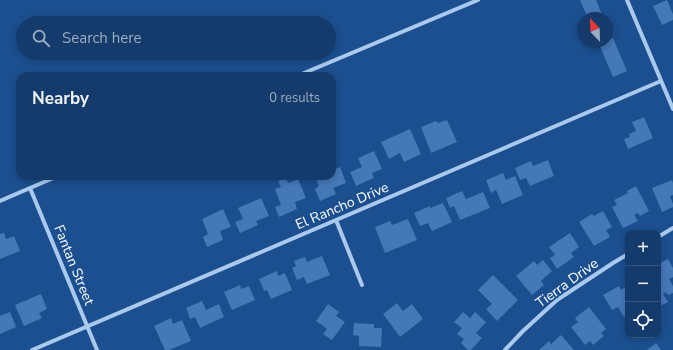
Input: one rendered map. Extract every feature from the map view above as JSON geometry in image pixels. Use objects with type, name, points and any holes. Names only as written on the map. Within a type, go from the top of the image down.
[{"type":"street","points":[[336,60],[478,0]]},
{"type":"street","points":[[627,0],[673,109]]},
{"type":"street","points":[[307,72],[335,60]]},
{"type":"street","name":"El Rancho Drive","points":[[32,350],[661,81]]},
{"type":"street","points":[[0,201],[49,180]]},
{"type":"street","name":"Fantan Street","points":[[30,188],[97,350]]},
{"type":"street","points":[[336,220],[362,285]]},
{"type":"street","points":[[661,235],[673,228]]},
{"type":"street","name":"Tierra Drive","points":[[505,350],[523,331],[557,300],[625,256]]},
{"type":"building","points":[[580,0],[596,0],[601,12],[585,12]]},
{"type":"building","points":[[667,0],[673,14],[673,20],[662,25],[653,6]]},
{"type":"building","points":[[613,38],[627,71],[613,77],[601,48],[613,48]]},
{"type":"building","points":[[644,117],[653,138],[628,149],[624,139],[630,137],[629,134],[636,131],[632,122]]},
{"type":"building","points":[[447,120],[457,142],[431,153],[421,127],[436,121],[438,123]]},
{"type":"building","points":[[410,129],[421,154],[404,162],[400,153],[389,159],[381,142]]},
{"type":"building","points":[[374,151],[382,169],[372,173],[374,178],[356,186],[350,172],[362,167],[358,158]]},
{"type":"building","points":[[548,160],[554,176],[530,186],[526,178],[520,180],[515,168],[531,161],[533,166]]},
{"type":"building","points":[[340,167],[346,183],[333,188],[336,194],[320,201],[315,189],[319,186],[317,180],[336,180],[336,169]]},
{"type":"building","points":[[503,173],[506,180],[515,176],[523,195],[502,204],[496,190],[491,193],[486,180]]},
{"type":"building","points":[[287,180],[288,183],[298,180],[306,198],[295,202],[297,209],[279,217],[275,207],[281,205],[275,189],[281,187],[278,181]]},
{"type":"building","points":[[672,180],[673,195],[670,196],[673,207],[662,212],[652,188]]},
{"type":"building","points":[[636,186],[649,211],[640,216],[638,213],[634,215],[638,221],[623,228],[612,207],[617,205],[614,200],[628,193],[627,191]]},
{"type":"building","points":[[462,191],[466,199],[483,192],[490,208],[460,220],[454,206],[450,208],[446,198]]},
{"type":"building","points":[[261,198],[269,216],[256,221],[258,225],[240,233],[235,222],[243,219],[238,208]]},
{"type":"building","points":[[443,203],[452,222],[432,231],[428,223],[420,226],[414,213],[430,206],[430,208]]},
{"type":"building","points":[[223,209],[231,227],[220,231],[223,240],[207,247],[203,237],[208,234],[202,219]]},
{"type":"building","points":[[603,211],[612,227],[606,230],[610,237],[594,246],[579,222],[592,214],[594,216]]},
{"type":"building","points":[[408,219],[417,240],[385,253],[375,227],[390,221],[392,225]]},
{"type":"building","points":[[4,233],[6,239],[14,236],[20,251],[0,259],[0,234]]},
{"type":"building","points":[[570,233],[579,247],[571,253],[574,257],[557,269],[550,258],[555,255],[549,247]]},
{"type":"building","points":[[322,256],[330,275],[307,284],[304,277],[297,280],[292,268],[296,266],[294,261],[305,257],[307,262]]},
{"type":"building","points":[[668,259],[673,268],[673,277],[669,279],[673,286],[673,293],[668,295],[666,292],[663,294],[668,302],[661,306],[661,266],[661,262]]},
{"type":"building","points":[[543,260],[552,271],[541,281],[544,285],[532,295],[516,276],[534,261],[537,265]]},
{"type":"building","points":[[277,271],[278,276],[285,273],[292,290],[271,299],[267,290],[264,291],[259,279]]},
{"type":"building","points":[[493,275],[518,300],[497,321],[486,309],[492,304],[478,290]]},
{"type":"building","points":[[240,285],[241,289],[249,286],[255,300],[232,310],[224,292]]},
{"type":"building","points":[[619,286],[621,290],[625,287],[624,317],[618,307],[612,310],[603,295]]},
{"type":"building","points":[[41,294],[47,309],[39,313],[42,318],[24,326],[15,305]]},
{"type":"building","points":[[202,301],[206,310],[219,304],[224,317],[200,328],[195,317],[190,319],[186,308]]},
{"type":"building","points":[[397,303],[403,311],[412,304],[423,319],[400,337],[383,314]]},
{"type":"building","points":[[328,304],[339,312],[336,316],[345,322],[332,340],[323,334],[327,329],[316,321]]},
{"type":"building","points":[[589,307],[606,329],[601,333],[604,336],[593,345],[590,341],[585,345],[571,327],[578,322],[575,318]]},
{"type":"building","points":[[10,312],[16,327],[0,334],[0,316]]},
{"type":"building","points":[[463,312],[470,318],[475,312],[486,322],[476,333],[482,338],[471,350],[468,350],[461,343],[464,339],[457,334],[462,328],[454,322]]},
{"type":"building","points":[[171,318],[173,324],[182,320],[191,341],[169,350],[165,350],[154,326]]},
{"type":"building","points":[[354,323],[374,324],[374,328],[382,328],[381,347],[359,346],[359,336],[353,335]]},
{"type":"building","points":[[561,335],[574,350],[539,350],[549,341],[551,344]]},
{"type":"building","points":[[656,343],[661,350],[647,350]]}]
